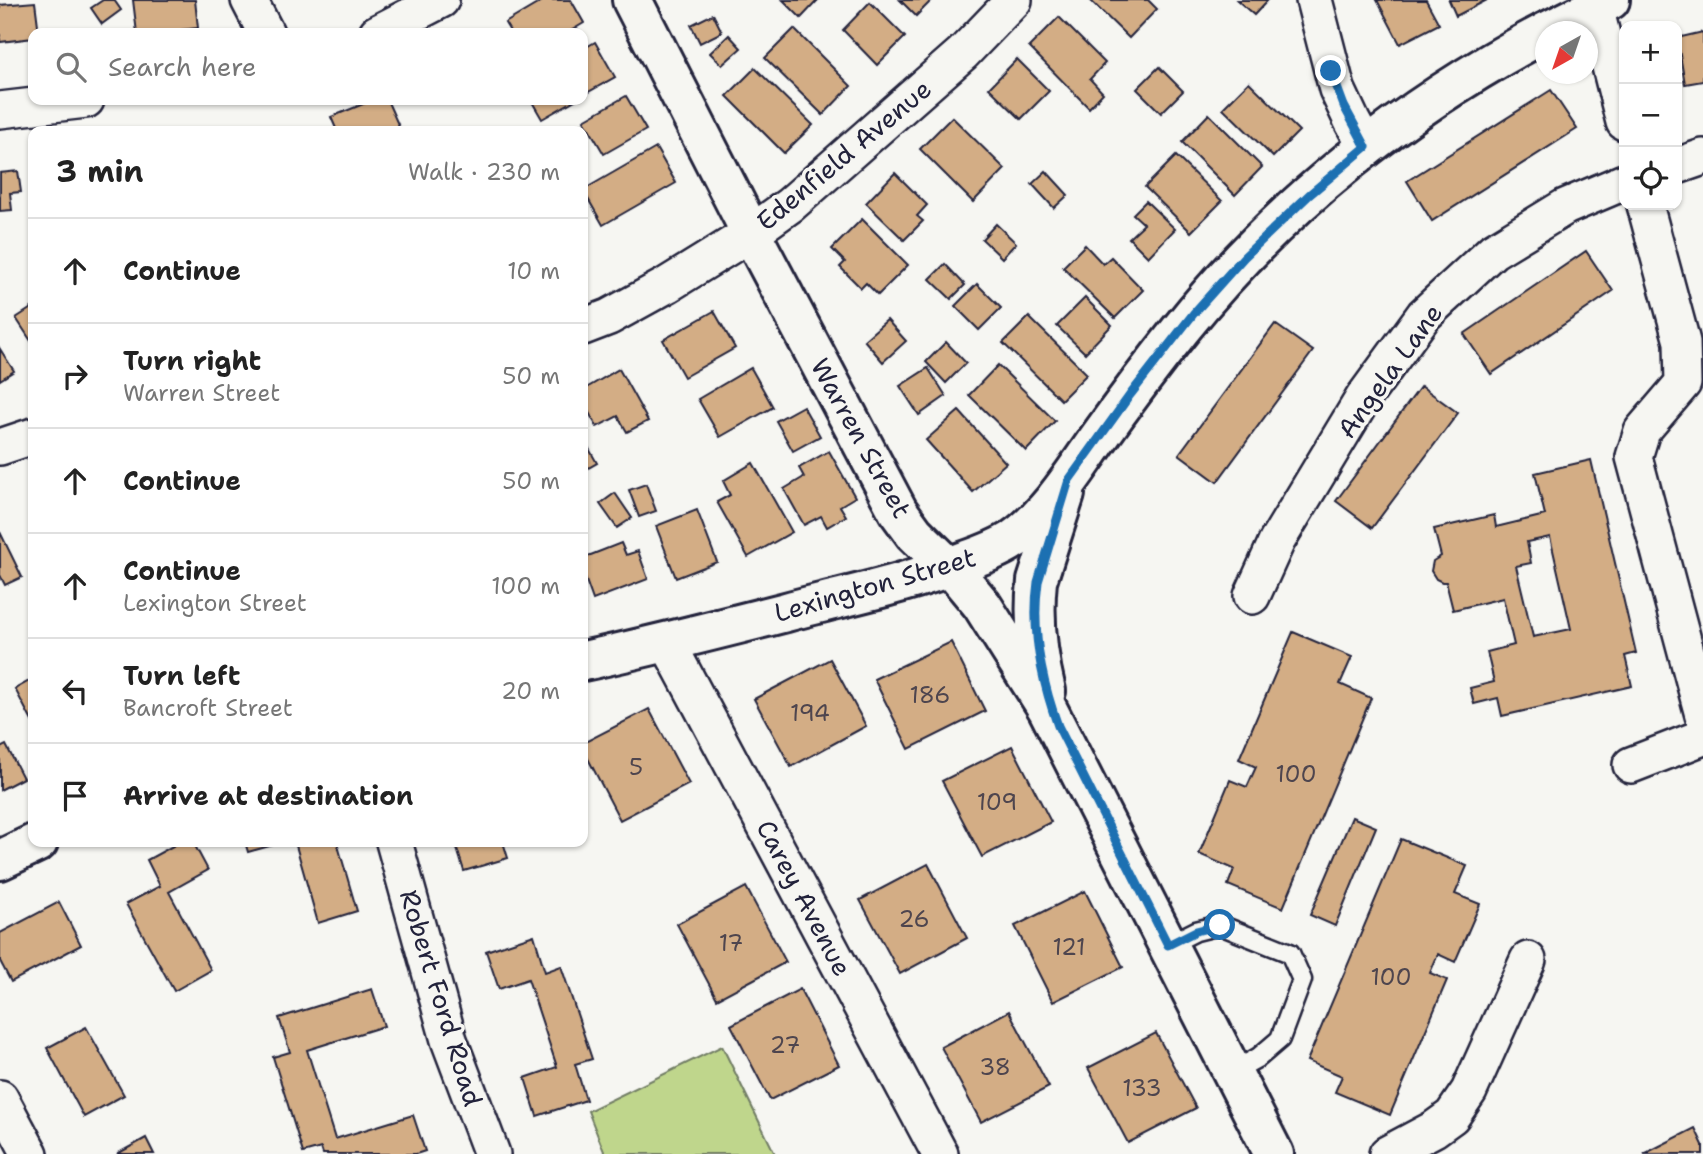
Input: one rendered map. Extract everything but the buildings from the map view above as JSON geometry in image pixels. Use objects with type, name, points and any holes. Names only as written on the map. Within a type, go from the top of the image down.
[{"type":"street","points":[[249,0],[263,28]]},
{"type":"street","points":[[387,28],[442,0]]},
{"type":"street","name":"Warren Street","points":[[632,0],[898,511],[914,533],[967,585],[982,605],[1058,726],[1274,1154]]},
{"type":"street","name":"Edenfield Avenue","points":[[588,325],[610,317],[667,285],[751,233],[802,196],[953,62],[1014,0]]},
{"type":"street","points":[[1314,0],[1337,89],[1366,147]]},
{"type":"street","points":[[1603,4],[1619,94]]},
{"type":"street","name":"Lexington Street","points":[[1568,21],[1603,4]]},
{"type":"street","name":"Lexington Street","points":[[588,659],[667,642],[898,584],[950,568],[1014,539],[1040,515],[1069,480],[1138,385],[1217,286],[1285,217],[1366,147],[1490,62],[1535,38]]},
{"type":"street","points":[[0,110],[43,105]]},
{"type":"street","points":[[1682,164],[1703,157]]},
{"type":"street","name":"Angela Lane","points":[[1251,596],[1277,541],[1364,397],[1424,315],[1493,251],[1565,207],[1619,184]]},
{"type":"street","points":[[1647,210],[1693,385],[1642,430],[1634,457],[1703,715]]},
{"type":"street","points":[[0,447],[28,438]]},
{"type":"street","points":[[1058,726],[1038,652],[1035,612],[1038,582],[1069,480]]},
{"type":"street","name":"Carey Avenue","points":[[667,642],[940,1154]]},
{"type":"street","points":[[1631,765],[1703,737]]},
{"type":"street","points":[[0,860],[28,847]]},
{"type":"street","name":"Robert Ford Road","points":[[395,847],[449,1040],[492,1154]]},
{"type":"street","points":[[1387,1154],[1434,1129],[1452,1116],[1469,1091],[1528,960]]},
{"type":"street","points":[[0,1098],[30,1154]]},
{"type":"lane","points":[[1168,945],[1196,931],[1220,925],[1290,953],[1303,980],[1280,1039],[1259,1057],[1232,1072]]},
{"type":"green space","points":[[722,1046],[775,1154],[605,1154],[588,1111]]},
{"type":"route","points":[[1220,925],[1196,931],[1168,945],[1058,726],[1038,652],[1035,631],[1036,596],[1069,480],[1130,395],[1194,313],[1244,257],[1309,195],[1366,147],[1344,106],[1331,71]]}]
